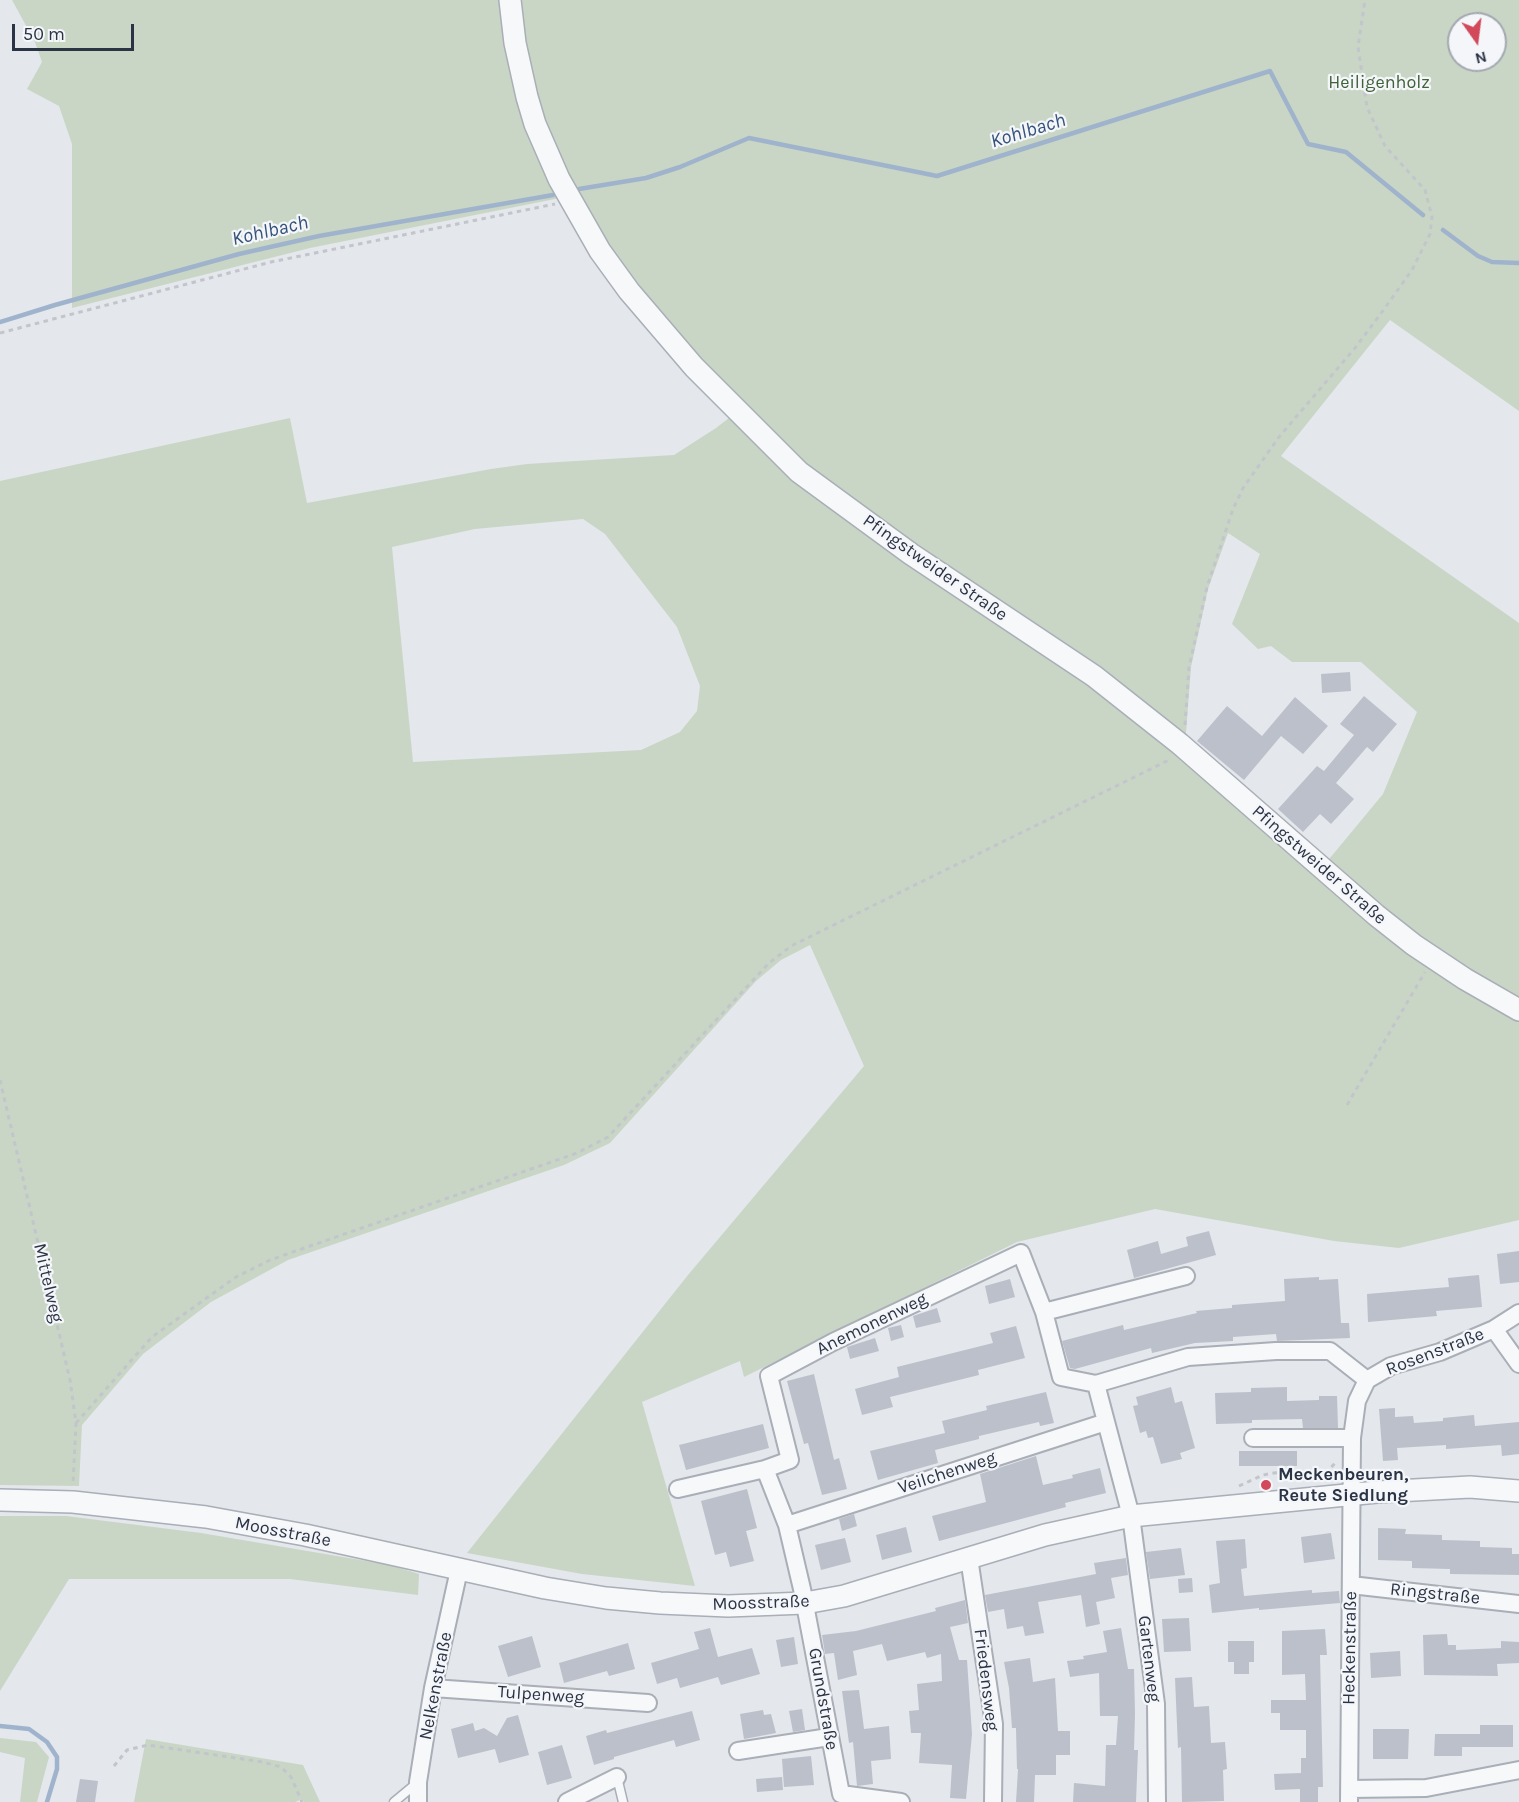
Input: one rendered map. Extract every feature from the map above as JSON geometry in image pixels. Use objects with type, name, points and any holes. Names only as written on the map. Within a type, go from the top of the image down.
[{"type":"street","name":"Pfingstweider Straße","points":[[510,0],[520,70],[535,123],[551,161],[600,251],[629,291],[693,367],[799,472],[910,554],[1094,676],[1184,748],[1376,915],[1414,945],[1465,979],[1519,1010]]},
{"type":"street","name":"Anemonenweg","points":[[678,1489],[765,1469],[790,1460],[769,1376],[833,1342],[1021,1253],[1044,1312],[1061,1377],[1096,1384],[1188,1357],[1276,1351],[1330,1351],[1367,1380]]},
{"type":"street","points":[[1044,1312],[1186,1276]]},
{"type":"street","name":"Rosenstraße","points":[[1353,1494],[1352,1438],[1357,1401],[1367,1380],[1391,1366],[1440,1353],[1494,1329],[1519,1313]]},
{"type":"street","name":"Rosenstraße","points":[[1494,1329],[1519,1364]]},
{"type":"street","points":[[1096,1384],[1131,1516]]},
{"type":"street","name":"Veilchenweg","points":[[787,1525],[1107,1422]]},
{"type":"street","points":[[1253,1438],[1352,1438]]},
{"type":"street","points":[[765,1469],[787,1525],[805,1603]]},
{"type":"street","name":"Moosstraße","points":[[0,1500],[73,1502],[206,1517],[305,1535],[459,1570],[575,1593],[660,1603],[728,1606],[805,1603],[844,1596],[1056,1533],[1131,1516],[1353,1494],[1470,1487],[1519,1491]]},
{"type":"street","name":"Heckenstraße","points":[[1349,1795],[1353,1494]]},
{"type":"street","name":"Gartenweg","points":[[1131,1516],[1156,1704],[1156,1802]]},
{"type":"street","name":"Friedensweg","points":[[969,1558],[994,1724],[993,1802]]},
{"type":"street","name":"Nelkenstraße","points":[[418,1802],[418,1782],[433,1688],[459,1570]]},
{"type":"street","name":"Ringstraße","points":[[1351,1585],[1519,1604]]},
{"type":"street","name":"Grundstraße","points":[[805,1603],[841,1794],[901,1802]]},
{"type":"street","name":"Tulpenweg","points":[[433,1688],[648,1703]]},
{"type":"street","points":[[738,1751],[829,1737]]},
{"type":"street","points":[[1349,1795],[1426,1788],[1519,1770]]},
{"type":"street","points":[[567,1802],[616,1777]]},
{"type":"lane","points":[[616,1777],[623,1802]]},
{"type":"lane","points":[[394,1802],[418,1782]]},
{"type":"path","points":[[75,1423],[152,1337],[236,1277],[270,1260],[577,1154],[608,1137],[768,964],[791,946],[1184,748],[1189,667],[1207,587],[1233,509],[1243,488],[1279,437],[1355,348],[1375,321],[1412,270],[1430,234],[1432,217],[1425,190],[1385,146],[1367,107],[1358,47],[1365,0]]},
{"type":"path","points":[[0,333],[271,262],[571,201]]},
{"type":"path","points":[[1347,1105],[1423,975]]},
{"type":"path","name":"Mittelweg","points":[[0,1080],[70,1380],[75,1423],[73,1488]]},
{"type":"path","points":[[114,1766],[127,1750],[148,1744],[263,1761],[281,1767],[291,1777],[302,1802]]},
{"type":"green space","points":[[12,0],[503,0],[560,198],[310,248],[72,308],[72,144],[59,106],[27,89],[42,62],[35,42]]},
{"type":"green space","name":"Heiligenholz","points":[[518,0],[1519,0],[1519,411],[1390,320],[1281,456],[1519,623],[1519,1000],[1428,946],[1325,864],[1383,794],[1417,712],[1361,662],[1292,662],[1271,646],[1258,649],[1232,624],[1260,554],[1228,533],[1208,589],[1191,667],[1184,759],[1519,1016],[1519,1220],[1399,1248],[1334,1241],[1155,1209],[1017,1242],[744,1377],[740,1361],[642,1402],[695,1586],[582,1574],[467,1553],[688,1275],[864,1066],[810,945],[781,960],[756,981],[610,1143],[564,1165],[288,1260],[211,1302],[143,1354],[82,1425],[79,1486],[0,1485],[0,481],[290,418],[307,503],[527,464],[674,455],[716,428],[742,408],[640,295],[581,208],[540,113],[522,40]],"holes":[[[583,519],[605,534],[677,627],[700,686],[697,711],[680,732],[641,750],[413,762],[392,547],[475,529]]]},
{"type":"green space","points":[[0,1516],[66,1516],[201,1533],[390,1565],[419,1574],[418,1595],[290,1579],[69,1579],[0,1691]]},
{"type":"green space","points":[[0,1738],[36,1742],[49,1757],[37,1802],[20,1802],[25,1758],[0,1752]]},
{"type":"green space","points":[[146,1739],[303,1765],[320,1802],[304,1802],[302,1799],[295,1802],[134,1802]]},
{"type":"building","points":[[1350,672],[1351,691],[1322,693],[1321,674]]},
{"type":"building","points":[[1364,696],[1397,724],[1373,752],[1367,747],[1336,783],[1354,799],[1331,824],[1320,814],[1303,832],[1278,809],[1317,766],[1324,771],[1354,735],[1340,724]]},
{"type":"building","points":[[1295,697],[1328,726],[1303,754],[1281,736],[1244,780],[1197,741],[1227,706],[1262,736]]},
{"type":"building","points":[[1209,1231],[1216,1255],[1134,1278],[1127,1250],[1158,1241],[1161,1254],[1188,1246],[1186,1237]]},
{"type":"building","points":[[1519,1251],[1519,1282],[1500,1284],[1497,1254]]},
{"type":"building","points":[[1479,1275],[1482,1307],[1436,1311],[1437,1316],[1368,1322],[1367,1294],[1449,1287],[1448,1278]]},
{"type":"building","points":[[1319,1277],[1319,1280],[1338,1279],[1341,1323],[1349,1323],[1350,1338],[1277,1341],[1276,1334],[1233,1337],[1233,1341],[1195,1343],[1152,1353],[1151,1348],[1075,1369],[1070,1368],[1062,1341],[1123,1325],[1124,1330],[1197,1313],[1196,1311],[1232,1308],[1232,1305],[1285,1301],[1284,1279]]},
{"type":"building","points":[[1010,1279],[1015,1297],[989,1304],[985,1286]]},
{"type":"building","points":[[937,1308],[941,1322],[916,1328],[913,1316]]},
{"type":"building","points":[[901,1325],[904,1337],[891,1341],[888,1328]]},
{"type":"building","points":[[1016,1326],[1025,1358],[978,1370],[979,1375],[890,1397],[893,1407],[862,1415],[855,1389],[899,1377],[897,1367],[993,1343],[990,1333]]},
{"type":"building","points":[[875,1338],[879,1351],[850,1359],[847,1347]]},
{"type":"building","points":[[814,1374],[834,1460],[839,1458],[847,1489],[822,1495],[808,1443],[804,1444],[787,1381]]},
{"type":"building","points":[[1171,1387],[1175,1403],[1182,1401],[1195,1448],[1180,1453],[1182,1459],[1161,1464],[1153,1437],[1148,1438],[1146,1431],[1140,1433],[1133,1406],[1138,1405],[1136,1397]]},
{"type":"building","points":[[1287,1387],[1287,1401],[1319,1400],[1319,1396],[1337,1396],[1338,1428],[1303,1428],[1302,1419],[1252,1420],[1252,1423],[1216,1424],[1215,1393],[1251,1392],[1251,1388]]},
{"type":"building","points":[[1046,1392],[1054,1423],[1040,1426],[1039,1422],[979,1436],[979,1439],[935,1450],[938,1463],[878,1480],[870,1451],[945,1433],[942,1421],[987,1410],[986,1406]]},
{"type":"building","points":[[1395,1408],[1395,1417],[1413,1416],[1414,1423],[1443,1421],[1443,1418],[1474,1415],[1475,1426],[1519,1422],[1519,1454],[1502,1456],[1501,1445],[1446,1449],[1446,1445],[1397,1448],[1398,1460],[1383,1461],[1379,1409]]},
{"type":"building","points":[[763,1424],[769,1448],[686,1470],[679,1445]]},
{"type":"building","points":[[1239,1451],[1297,1451],[1297,1466],[1239,1466]]},
{"type":"building","points":[[1036,1456],[1043,1485],[1073,1478],[1072,1475],[1100,1468],[1106,1493],[1065,1503],[1066,1507],[939,1541],[932,1516],[986,1502],[980,1474]]},
{"type":"building","points":[[747,1489],[757,1528],[746,1531],[754,1561],[730,1567],[726,1552],[715,1555],[701,1501]]},
{"type":"building","points":[[854,1514],[857,1526],[842,1531],[839,1519]]},
{"type":"building","points":[[906,1527],[912,1552],[882,1560],[876,1535]]},
{"type":"building","points":[[1378,1528],[1406,1529],[1405,1534],[1442,1535],[1442,1540],[1480,1541],[1480,1547],[1512,1548],[1512,1554],[1519,1554],[1519,1575],[1450,1574],[1450,1569],[1412,1568],[1412,1561],[1378,1560]]},
{"type":"building","points":[[1331,1533],[1335,1559],[1304,1563],[1301,1537]]},
{"type":"building","points":[[845,1538],[851,1562],[821,1570],[815,1545]]},
{"type":"building","points":[[1245,1539],[1247,1568],[1241,1569],[1244,1596],[1312,1590],[1312,1593],[1339,1591],[1340,1603],[1212,1613],[1209,1585],[1220,1583],[1216,1541]]},
{"type":"building","points":[[1181,1548],[1185,1575],[1150,1579],[1146,1552]]},
{"type":"building","points":[[1126,1558],[1128,1575],[1111,1578],[1115,1598],[1096,1602],[1100,1624],[1086,1627],[1081,1595],[1038,1602],[1044,1633],[1025,1636],[1023,1626],[1007,1629],[1004,1609],[988,1612],[985,1595],[1096,1574],[1094,1563]]},
{"type":"building","points":[[1192,1578],[1193,1592],[1179,1593],[1178,1579]]},
{"type":"building","points":[[965,1600],[968,1623],[950,1627],[959,1660],[967,1660],[972,1734],[966,1799],[950,1798],[952,1765],[919,1763],[921,1733],[911,1733],[909,1711],[919,1710],[917,1684],[942,1681],[941,1654],[927,1658],[925,1652],[887,1661],[882,1644],[853,1651],[857,1675],[838,1680],[834,1653],[825,1654],[822,1635],[856,1631],[936,1611],[935,1608]]},
{"type":"building","points":[[1189,1618],[1191,1651],[1164,1652],[1162,1619]]},
{"type":"building","points":[[710,1628],[718,1657],[752,1648],[760,1674],[721,1685],[718,1677],[680,1688],[677,1678],[657,1684],[651,1663],[699,1649],[694,1632]]},
{"type":"building","points":[[1121,1628],[1128,1669],[1134,1669],[1134,1750],[1138,1750],[1136,1802],[1073,1802],[1074,1783],[1105,1786],[1106,1745],[1116,1745],[1118,1716],[1100,1716],[1099,1673],[1070,1677],[1067,1661],[1107,1652],[1103,1631]]},
{"type":"building","points":[[1325,1629],[1327,1655],[1320,1655],[1323,1787],[1318,1787],[1318,1802],[1300,1802],[1300,1789],[1275,1790],[1274,1774],[1301,1773],[1301,1758],[1306,1758],[1306,1730],[1280,1730],[1280,1713],[1271,1713],[1271,1700],[1306,1700],[1305,1674],[1282,1675],[1282,1631]]},
{"type":"building","points":[[1447,1634],[1448,1645],[1456,1645],[1456,1650],[1501,1648],[1501,1641],[1519,1642],[1519,1663],[1497,1664],[1498,1676],[1424,1675],[1423,1635]]},
{"type":"building","points":[[532,1636],[541,1667],[508,1677],[498,1646]]},
{"type":"building","points":[[794,1637],[798,1664],[781,1667],[776,1640]]},
{"type":"building","points":[[1228,1641],[1254,1641],[1254,1662],[1249,1662],[1249,1674],[1234,1674],[1234,1662],[1228,1662]]},
{"type":"building","points":[[628,1643],[635,1669],[609,1676],[607,1671],[564,1683],[559,1663]]},
{"type":"building","points":[[1400,1651],[1401,1676],[1371,1678],[1370,1653]]},
{"type":"building","points":[[1030,1658],[1033,1682],[1055,1678],[1058,1731],[1070,1731],[1070,1755],[1056,1755],[1056,1775],[1035,1775],[1034,1802],[1016,1802],[1018,1769],[1016,1728],[1012,1728],[1009,1688],[1004,1662]]},
{"type":"building","points":[[1192,1677],[1194,1707],[1209,1706],[1211,1743],[1225,1742],[1227,1769],[1223,1770],[1224,1801],[1182,1802],[1181,1747],[1178,1748],[1175,1678]]},
{"type":"building","points":[[859,1690],[864,1729],[889,1726],[891,1759],[871,1761],[873,1784],[857,1786],[853,1742],[849,1743],[842,1691]]},
{"type":"building","points":[[802,1709],[805,1730],[793,1732],[789,1711]]},
{"type":"building","points":[[763,1710],[764,1715],[771,1714],[776,1733],[744,1739],[740,1714]]},
{"type":"building","points":[[692,1711],[700,1740],[676,1747],[674,1740],[594,1765],[586,1736],[606,1730],[607,1733]]},
{"type":"building","points":[[518,1715],[529,1755],[499,1763],[495,1749],[458,1758],[451,1729],[473,1723],[475,1731],[484,1728],[497,1736],[507,1718]]},
{"type":"building","points":[[1480,1725],[1513,1725],[1513,1747],[1462,1747],[1462,1756],[1434,1756],[1435,1734],[1480,1734]]},
{"type":"building","points":[[1373,1729],[1409,1729],[1408,1759],[1373,1759]]},
{"type":"building","points":[[562,1745],[572,1778],[547,1785],[538,1752]]},
{"type":"building","points":[[811,1756],[814,1785],[784,1787],[782,1759]]},
{"type":"building","points":[[782,1777],[783,1790],[757,1792],[756,1779]]},
{"type":"building","points":[[80,1779],[98,1781],[95,1802],[76,1802]]},
{"type":"waterway","name":"Kohlbach","points":[[579,189],[646,178],[680,167],[749,138],[937,176],[1270,71],[1308,144],[1346,152],[1423,215]]},
{"type":"waterway","name":"Kohlbach","points":[[0,322],[239,254],[319,236],[553,195]]},
{"type":"waterway","name":"Kohlbach","points":[[1443,230],[1478,256],[1492,262],[1519,263]]},
{"type":"waterway","points":[[0,1726],[29,1729],[47,1742],[57,1757],[57,1769],[47,1802]]},
{"type":"place","name":"Meckenbeuren, Reute Siedlung","points":[[1266,1485]]}]
